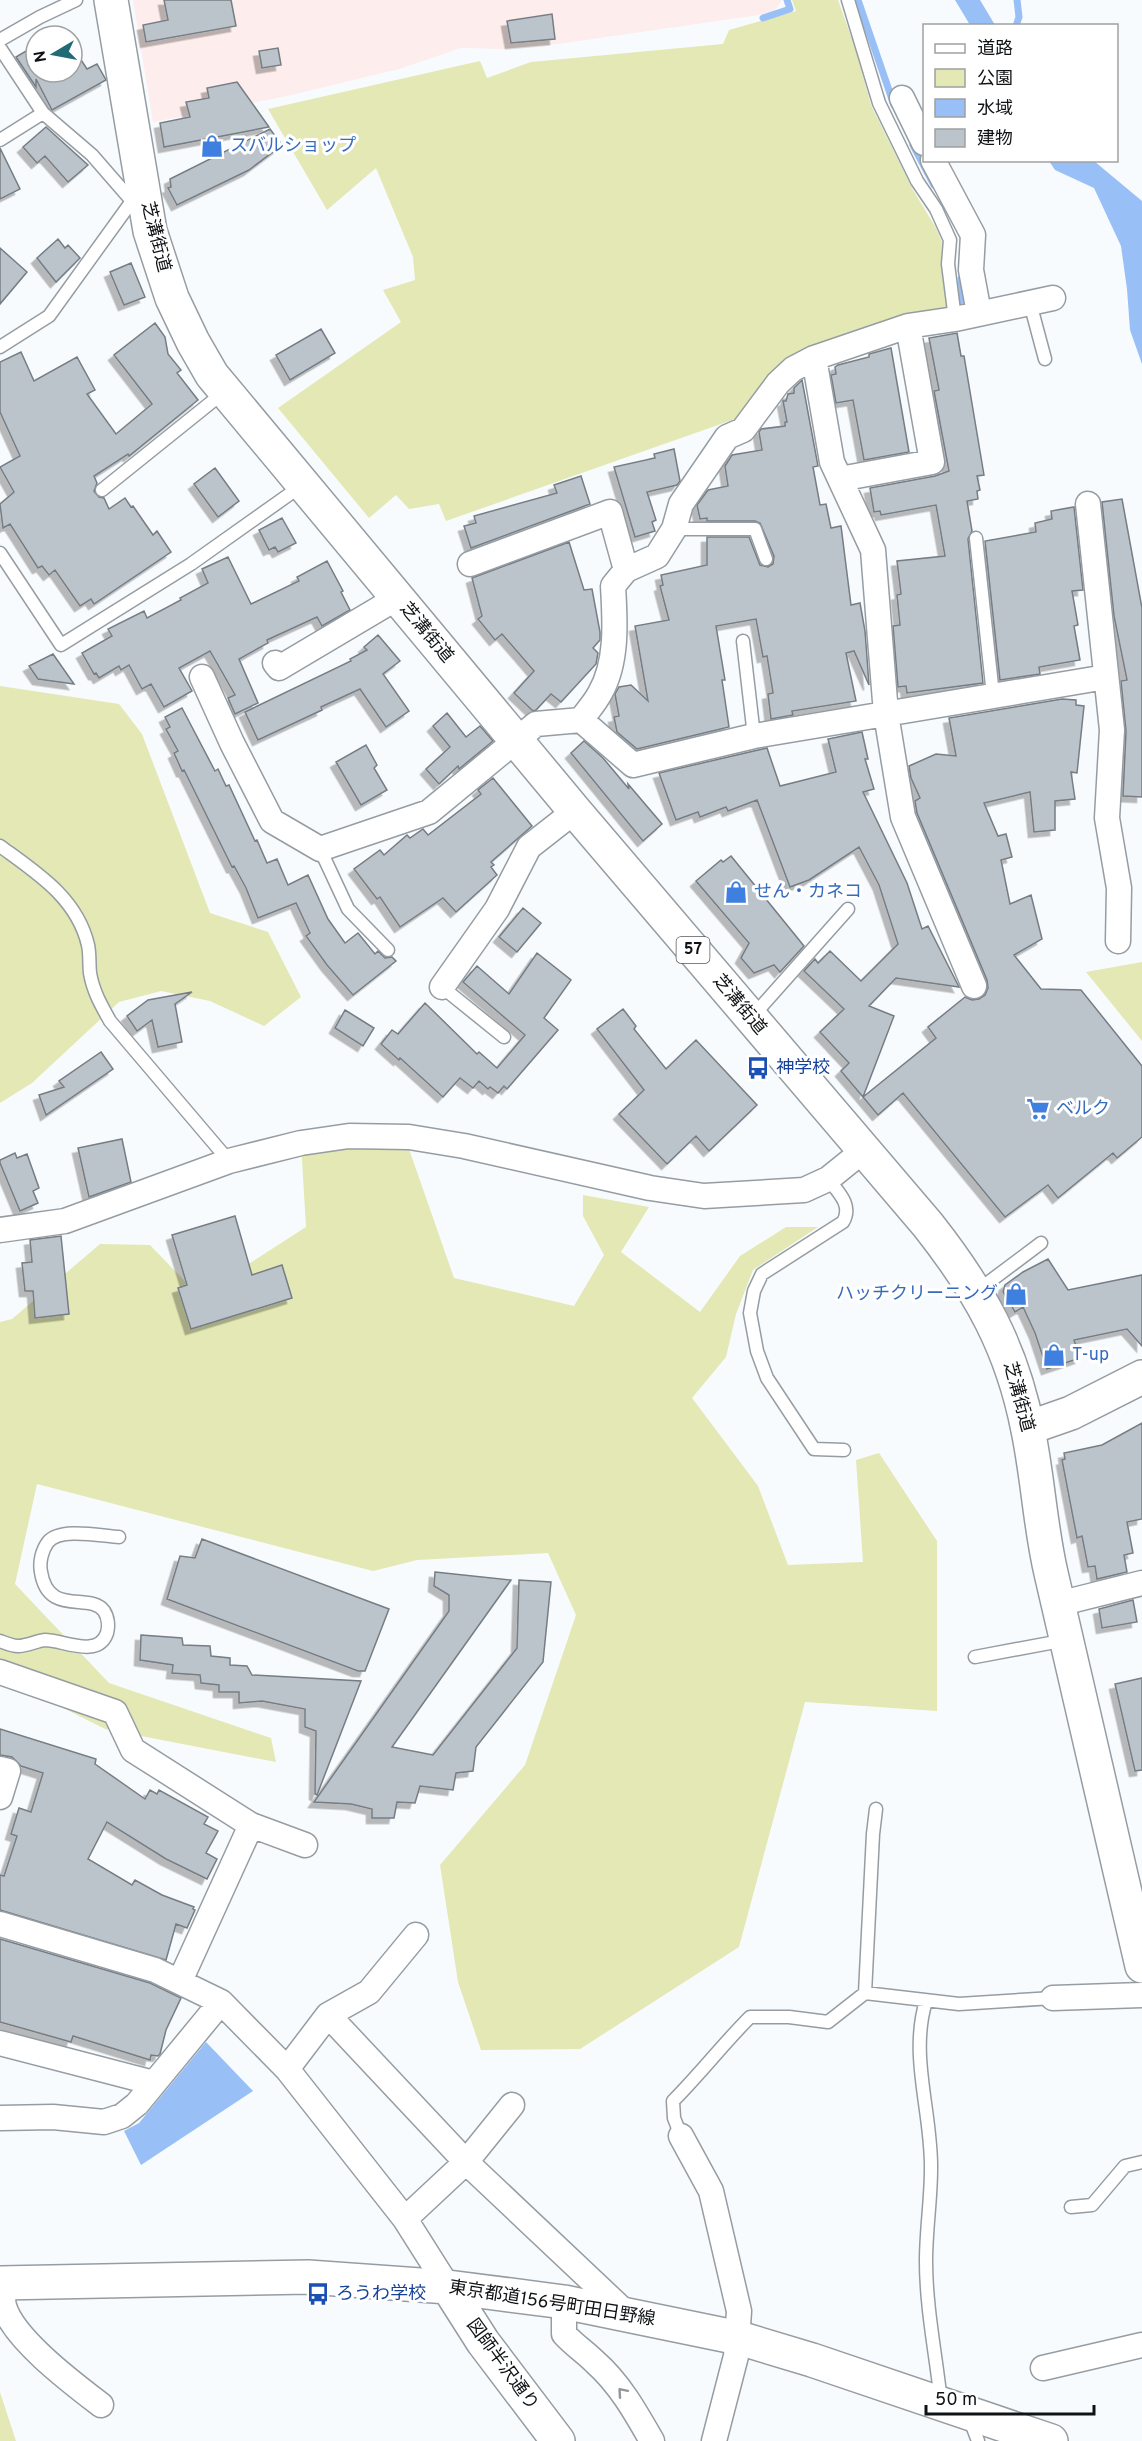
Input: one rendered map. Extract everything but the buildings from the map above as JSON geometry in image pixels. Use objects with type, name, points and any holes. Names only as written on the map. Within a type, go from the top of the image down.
[{"type":"main road","name":"芝溝街道","points":[[111,0],[139,202],[172,298],[193,342],[224,392],[575,811],[864,1150],[950,1254],[976,1292],[1006,1350],[1028,1428],[1039,1516],[1142,1966]]},
{"type":"main road","points":[[1028,1428],[1071,1413],[1142,1377]]},
{"type":"main road","name":"東京都道156号町田日野線","points":[[2,2283],[309,2277],[448,2287],[564,2302],[739,2338],[812,2360],[962,2419],[1051,2441]]},
{"type":"main road","name":"図師半沢通り","points":[[448,2287],[483,2342],[558,2441]]},
{"type":"street","points":[[902,98],[923,137]]},
{"type":"street","points":[[934,162],[973,235],[971,270],[979,314]]},
{"type":"street","points":[[581,720],[601,692],[610,668],[615,613],[613,586],[626,570],[657,556],[674,529],[681,504],[728,437],[743,430],[793,369],[814,358],[908,326],[955,319],[1053,298]]},
{"type":"street","points":[[840,478],[932,462],[908,326]]},
{"type":"street","points":[[814,358],[832,462],[873,550],[886,714],[903,817],[974,986]]},
{"type":"street","points":[[1088,504],[1112,730],[1107,818],[1119,888],[1118,941]]},
{"type":"street","points":[[470,564],[610,512],[626,570]]},
{"type":"street","points":[[275,663],[279,668],[397,598]]},
{"type":"street","points":[[202,676],[232,743],[272,821],[320,849],[429,812],[536,724],[581,720],[633,765],[754,736],[1106,677]]},
{"type":"street","points":[[442,987],[497,909],[529,847],[575,811]]},
{"type":"street","points":[[0,1230],[65,1221],[229,1161],[301,1143],[350,1136],[409,1137],[464,1146],[650,1188],[704,1196],[795,1192],[828,1179],[864,1150]]},
{"type":"street","points":[[1058,1604],[1142,1583]]},
{"type":"street","points":[[0,1672],[115,1712],[133,1750],[251,1825],[305,1845]]},
{"type":"street","points":[[0,1769],[8,1771],[0,1797]]},
{"type":"street","points":[[180,1981],[251,1825]]},
{"type":"street","points":[[0,1924],[154,1970],[221,2002],[287,2069],[405,2219],[448,2287]]},
{"type":"street","points":[[287,2069],[328,2015],[369,1992],[416,1935]]},
{"type":"street","points":[[1053,1998],[1142,1995]]},
{"type":"street","points":[[0,2118],[53,2116],[104,2122],[122,2116],[137,2104],[221,2002]]},
{"type":"street","points":[[328,2015],[466,2162],[626,2313]]},
{"type":"street","points":[[0,2043],[154,2083]]},
{"type":"street","points":[[405,2219],[466,2162],[512,2105]]},
{"type":"street","points":[[681,2136],[711,2190],[739,2311],[739,2338],[714,2441]]},
{"type":"street","points":[[2,2283],[4,2306],[18,2330],[54,2369],[101,2405]]},
{"type":"street","points":[[564,2302],[564,2334],[576,2349],[595,2362],[627,2397],[652,2441]]},
{"type":"street","points":[[1043,2367],[1142,2345]]},
{"type":"lane","points":[[40,17],[51,0]]},
{"type":"lane","points":[[0,40],[76,0]]},
{"type":"lane","points":[[848,0],[879,103],[917,181],[936,209],[951,240],[948,264],[955,319]]},
{"type":"lane","points":[[0,48],[43,113],[92,154],[139,202],[49,316],[0,347]]},
{"type":"lane","points":[[0,140],[43,113]]},
{"type":"lane","points":[[1030,303],[1045,359]]},
{"type":"lane","points":[[102,490],[224,392]]},
{"type":"lane","points":[[0,553],[61,645],[191,564],[302,486]]},
{"type":"lane","points":[[674,529],[755,530],[766,559]]},
{"type":"lane","points":[[976,538],[993,695]]},
{"type":"lane","points":[[743,641],[754,736]]},
{"type":"lane","points":[[0,846],[46,880],[75,911],[88,945],[96,997],[110,1021],[229,1161]]},
{"type":"lane","points":[[320,849],[348,909],[388,950]]},
{"type":"lane","points":[[751,1018],[848,909]]},
{"type":"lane","points":[[442,987],[504,1038]]},
{"type":"lane","points":[[828,1179],[844,1200],[847,1208],[843,1222],[762,1274],[754,1290],[750,1313],[757,1351],[767,1378],[814,1449],[844,1450]]},
{"type":"lane","points":[[976,1292],[1041,1243]]},
{"type":"lane","points":[[0,1641],[18,1646],[45,1640],[90,1648],[100,1644],[106,1635],[108,1625],[106,1614],[100,1607],[61,1600],[52,1595],[43,1584],[40,1568],[42,1551],[50,1539],[62,1533],[119,1537]]},
{"type":"lane","points":[[975,1657],[1067,1640]]},
{"type":"lane","points":[[865,1993],[876,1809]]},
{"type":"lane","points":[[681,2136],[674,2118],[673,2101],[750,2017],[789,2017],[828,2022],[865,1993],[959,2004],[1053,1998]]},
{"type":"lane","points":[[926,2001],[921,2015],[920,2056],[932,2168],[926,2279],[962,2419]]},
{"type":"lane","points":[[1071,2207],[1092,2205],[1125,2166],[1142,2162]]},
{"type":"shaded area","points":[[133,0],[781,0],[781,2],[773,13],[558,44],[502,49],[461,48],[399,69],[283,97],[153,122]]},
{"type":"green space","points":[[792,0],[838,0],[871,105],[913,190],[942,242],[941,263],[947,313],[784,362],[765,379],[735,419],[446,521],[439,504],[409,509],[396,495],[369,518],[278,408],[401,322],[383,290],[415,280],[413,257],[376,168],[327,210],[268,109],[480,61],[487,78],[531,62],[723,44],[729,30],[796,11]]},
{"type":"green space","points":[[0,686],[119,704],[142,734],[210,913],[268,932],[301,997],[264,1026],[210,1001],[161,991],[119,1002],[32,1083],[0,1103]]},
{"type":"green space","points":[[1142,962],[1142,1041],[1086,972]]},
{"type":"green space","points":[[301,1143],[409,1149],[454,1278],[574,1306],[604,1255],[583,1216],[583,1195],[649,1207],[621,1252],[700,1312],[740,1256],[786,1227],[818,1227],[753,1270],[736,1314],[726,1357],[692,1398],[758,1486],[788,1565],[863,1562],[856,1460],[879,1453],[937,1541],[937,1711],[805,1702],[739,1947],[580,2049],[481,2050],[458,1982],[440,1865],[525,1765],[576,1615],[548,1553],[417,1560],[373,1571],[37,1484],[15,1584],[109,1683],[271,1738],[276,1762],[105,1729],[0,1676],[0,1322],[12,1319],[100,1244],[150,1245],[199,1296],[306,1227]]},
{"type":"green space","points":[[0,2392],[16,2441],[0,2441]]},
{"type":"water","points":[[955,0],[980,0],[994,24],[969,24]]},
{"type":"water","points":[[1050,162],[1095,162],[1142,201],[1142,364],[1130,330],[1121,246],[1094,188],[1055,170]]},
{"type":"water","points":[[206,2042],[253,2091],[141,2165],[124,2131],[139,2123]]},
{"type":"waterway","points":[[763,18],[790,9],[787,0]]},
{"type":"waterway","points":[[858,0],[894,105]]},
{"type":"waterway","points":[[1017,0],[1019,17],[1017,24]]},
{"type":"waterway","points":[[913,145],[934,185]]},
{"type":"waterway","points":[[961,279],[963,303]]},
{"type":"place","name":"スバルショップ","points":[[212,146]]},
{"type":"place","name":"せん・カネコ","points":[[736,892]]},
{"type":"place","name":"神学校","points":[[758,1068]]},
{"type":"place","name":"ベルク","points":[[1038,1109]]},
{"type":"place","name":"ハッチクリーニング","points":[[1016,1294]]},
{"type":"place","name":"T-up","points":[[1054,1355]]},
{"type":"place","name":"ろうわ学校","points":[[318,2294]]}]
